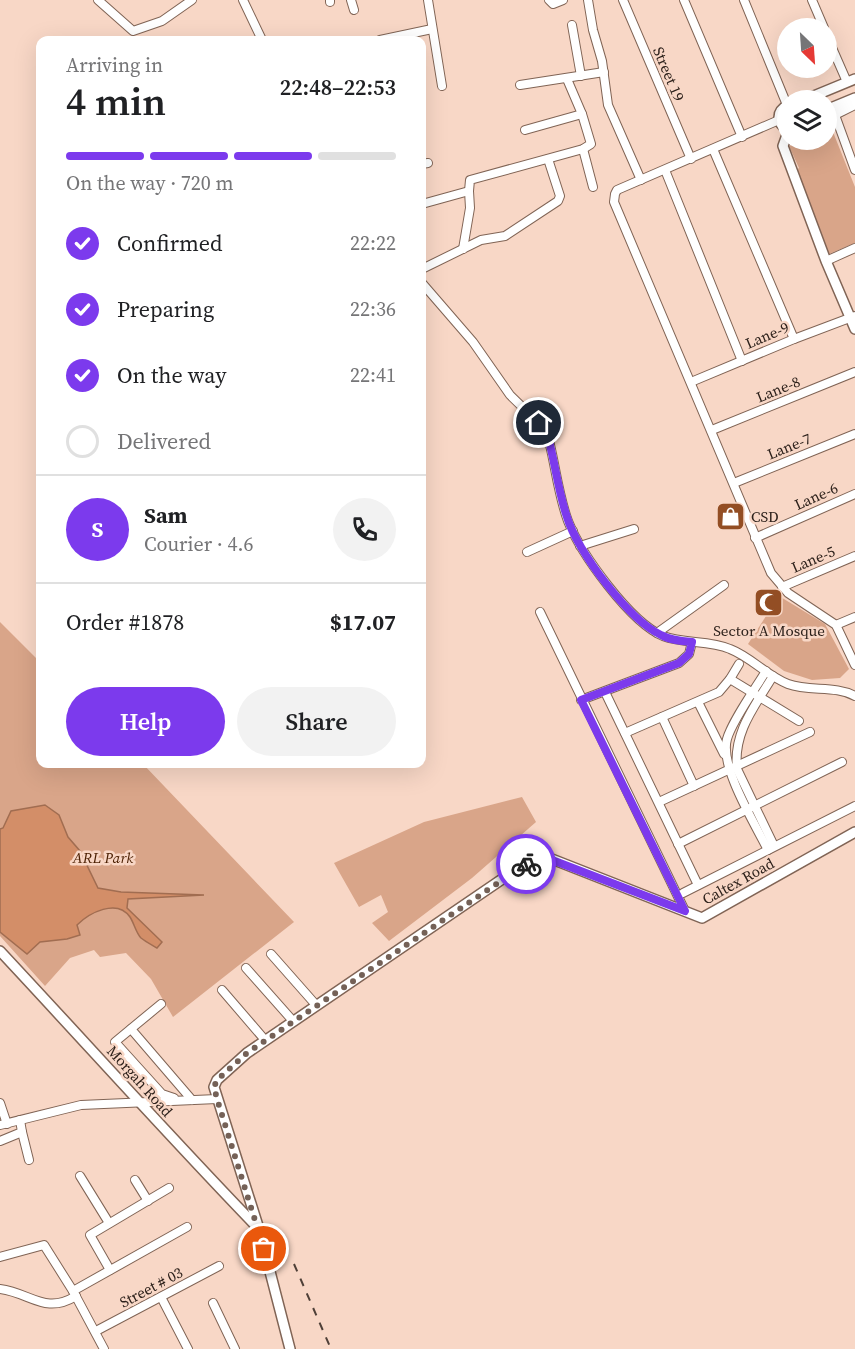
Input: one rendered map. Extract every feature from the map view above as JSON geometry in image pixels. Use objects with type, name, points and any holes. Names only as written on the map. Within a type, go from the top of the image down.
[{"type":"street","points":[[98,0],[132,31],[162,21],[192,0]]},
{"type":"street","points":[[243,0],[260,36]]},
{"type":"street","points":[[351,0],[354,10]]},
{"type":"street","points":[[428,0],[442,86]]},
{"type":"street","points":[[549,0],[553,4],[563,0]]},
{"type":"street","points":[[588,0],[604,72],[608,105],[641,180]]},
{"type":"street","name":"Street 19","points":[[622,0],[690,159]]},
{"type":"street","points":[[684,0],[742,137]]},
{"type":"street","points":[[744,0],[782,90]]},
{"type":"street","points":[[812,0],[820,18]]},
{"type":"street","points":[[572,25],[581,76]]},
{"type":"street","points":[[403,36],[432,29]]},
{"type":"street","points":[[829,90],[851,81],[837,55]]},
{"type":"street","points":[[520,85],[604,72]]},
{"type":"street","points":[[463,249],[470,208],[469,184],[472,179],[589,146],[592,141],[567,79]]},
{"type":"street","points":[[837,105],[855,98]]},
{"type":"street","points":[[855,105],[835,116],[855,170]]},
{"type":"street","points":[[525,130],[582,114]]},
{"type":"street","points":[[777,121],[617,190],[614,202],[771,573],[782,587],[836,625],[855,665]]},
{"type":"street","points":[[582,148],[593,187]]},
{"type":"street","points":[[713,149],[794,339]]},
{"type":"street","points":[[784,150],[826,261],[853,317],[855,329]]},
{"type":"street","points":[[426,267],[481,240],[505,236],[558,201],[560,196],[548,159]]},
{"type":"street","points":[[665,170],[742,361]]},
{"type":"street","points":[[426,203],[469,191]]},
{"type":"street","points":[[826,261],[855,248]]},
{"type":"street","points":[[426,288],[473,342],[510,394],[550,434],[550,445],[567,518],[590,561],[630,612],[657,633],[677,640],[722,645],[770,674],[798,687],[845,690],[855,696]]},
{"type":"street","name":"Lane-9","points":[[691,382],[853,317]]},
{"type":"street","name":"Lane-8","points":[[712,430],[855,372]]},
{"type":"street","name":"Lane-7","points":[[734,483],[855,434]]},
{"type":"street","name":"Lane-6","points":[[755,538],[855,494]]},
{"type":"street","points":[[580,546],[634,529]]},
{"type":"street","points":[[527,552],[573,531]]},
{"type":"street","name":"Lane-5","points":[[782,587],[855,556]]},
{"type":"street","points":[[657,633],[724,585]]},
{"type":"street","points":[[540,612],[685,911]]},
{"type":"street","points":[[836,625],[855,617]]},
{"type":"street","points":[[581,700],[679,663],[689,654],[692,642]]},
{"type":"street","points":[[626,733],[719,692],[739,664]]},
{"type":"street","points":[[726,758],[727,740],[770,674]]},
{"type":"street","points":[[730,679],[799,722]]},
{"type":"street","points":[[605,692],[698,885]]},
{"type":"street","points":[[733,768],[740,734],[756,696]]},
{"type":"street","points":[[698,702],[771,848]]},
{"type":"street","points":[[662,717],[694,786]]},
{"type":"street","points":[[659,802],[810,732]]},
{"type":"street","points":[[678,844],[842,762]]},
{"type":"street","points":[[683,893],[855,806]]},
{"type":"street","name":"Caltex Road","points":[[217,1099],[214,1087],[217,1080],[247,1053],[539,855],[702,918],[855,832]]},
{"type":"street","name":"Morgah Road","points":[[0,951],[140,1101],[162,1128],[259,1229]]},
{"type":"street","points":[[271,954],[316,1005]]},
{"type":"street","points":[[246,968],[293,1021]]},
{"type":"street","points":[[222,990],[265,1040]]},
{"type":"street","points":[[161,1004],[115,1042],[162,1095],[179,1100]]},
{"type":"street","points":[[131,1029],[192,1100]]},
{"type":"street","points":[[0,1103],[3,1124],[81,1105],[217,1099],[259,1229],[290,1349]]},
{"type":"street","points":[[20,1120],[29,1160]]},
{"type":"street","points":[[0,1141],[22,1132]]},
{"type":"street","points":[[80,1176],[109,1223]]},
{"type":"street","points":[[135,1180],[148,1201]]},
{"type":"street","points":[[110,1270],[90,1235],[169,1188]]},
{"type":"street","points":[[0,1289],[49,1305],[66,1302],[110,1270],[187,1227]]},
{"type":"street","points":[[0,1257],[44,1245],[75,1294],[104,1349]]},
{"type":"street","name":"Street # 03","points":[[96,1331],[219,1266]]},
{"type":"street","points":[[161,1297],[188,1349]]},
{"type":"street","points":[[213,1303],[236,1349]]},
{"type":"green space","points":[[837,142],[855,187],[855,243],[829,254],[795,171],[799,168],[791,150],[837,150]]},
{"type":"green space","points":[[779,596],[825,624],[849,669],[840,678],[812,680],[784,671],[748,644]]},
{"type":"green space","name":"ARL Park","points":[[0,622],[36,658],[36,768],[147,768],[294,922],[173,1017],[151,979],[126,953],[100,957],[94,950],[70,958],[45,986],[0,936]]},
{"type":"green space","points":[[522,797],[536,822],[472,878],[389,941],[372,923],[388,912],[381,895],[359,907],[334,863],[424,822]]},
{"type":"shaded area","points":[[45,805],[59,815],[68,837],[80,851],[98,888],[121,892],[204,895],[128,899],[127,908],[162,942],[157,948],[141,938],[130,917],[124,911],[111,908],[103,909],[82,920],[77,925],[80,935],[40,942],[27,954],[0,932],[0,829],[3,828],[11,811]]},
{"type":"railway","points":[[294,1264],[331,1349]]},
{"type":"way so far","points":[[264,1249],[217,1099],[214,1087],[217,1080],[247,1053],[526,864]]},
{"type":"place","name":"CSD","points":[[730,516]]},
{"type":"place","name":"Sector A Mosque","points":[[769,603]]},
{"type":"route","points":[[526,864],[539,855],[685,911],[581,700],[679,663],[689,654],[692,642],[660,635],[630,612],[590,561],[576,539],[567,518],[550,445],[550,434],[539,423]]}]
